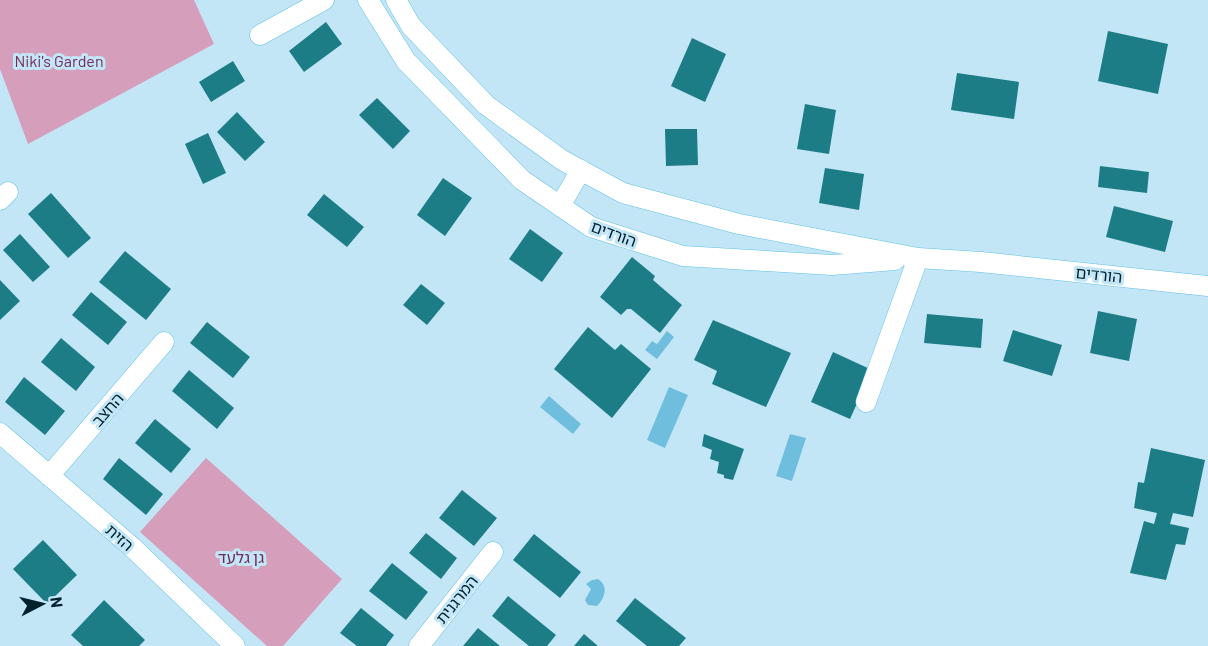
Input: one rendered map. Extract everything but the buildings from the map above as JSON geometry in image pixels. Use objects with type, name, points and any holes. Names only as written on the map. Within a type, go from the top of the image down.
[{"type":"street","points":[[260,35],[324,0]]},
{"type":"street","name":"הורדים","points":[[368,0],[406,61],[522,180],[591,227],[683,256],[832,265],[918,258]]},
{"type":"street","name":"הורדים","points":[[396,0],[411,26],[486,105],[562,160],[623,193],[739,224],[918,258],[981,262],[1208,286]]},
{"type":"street","points":[[560,206],[581,170]]},
{"type":"street","points":[[866,402],[918,258]]},
{"type":"street","name":"החצב","points":[[49,476],[164,342]]},
{"type":"street","name":"הזית","points":[[0,433],[132,547],[235,646]]},
{"type":"street","name":"המרגנית","points":[[419,646],[493,552]]},
{"type":"green space","name":"Niki's Garden","points":[[0,0],[194,0],[214,44],[28,144],[0,69]]},
{"type":"green space","name":"גן גלעד","points":[[206,458],[342,579],[283,646],[267,646],[140,532]]},
{"type":"water","points":[[667,331],[674,337],[657,359],[645,350],[652,341],[657,344]]},
{"type":"water","points":[[669,387],[688,395],[665,448],[647,440]]},
{"type":"water","points":[[549,396],[581,424],[573,434],[540,407]]},
{"type":"water","points":[[790,434],[806,438],[792,481],[776,476]]},
{"type":"water","points":[[598,579],[604,585],[604,596],[597,606],[588,605],[585,600],[591,589],[586,584]]}]
